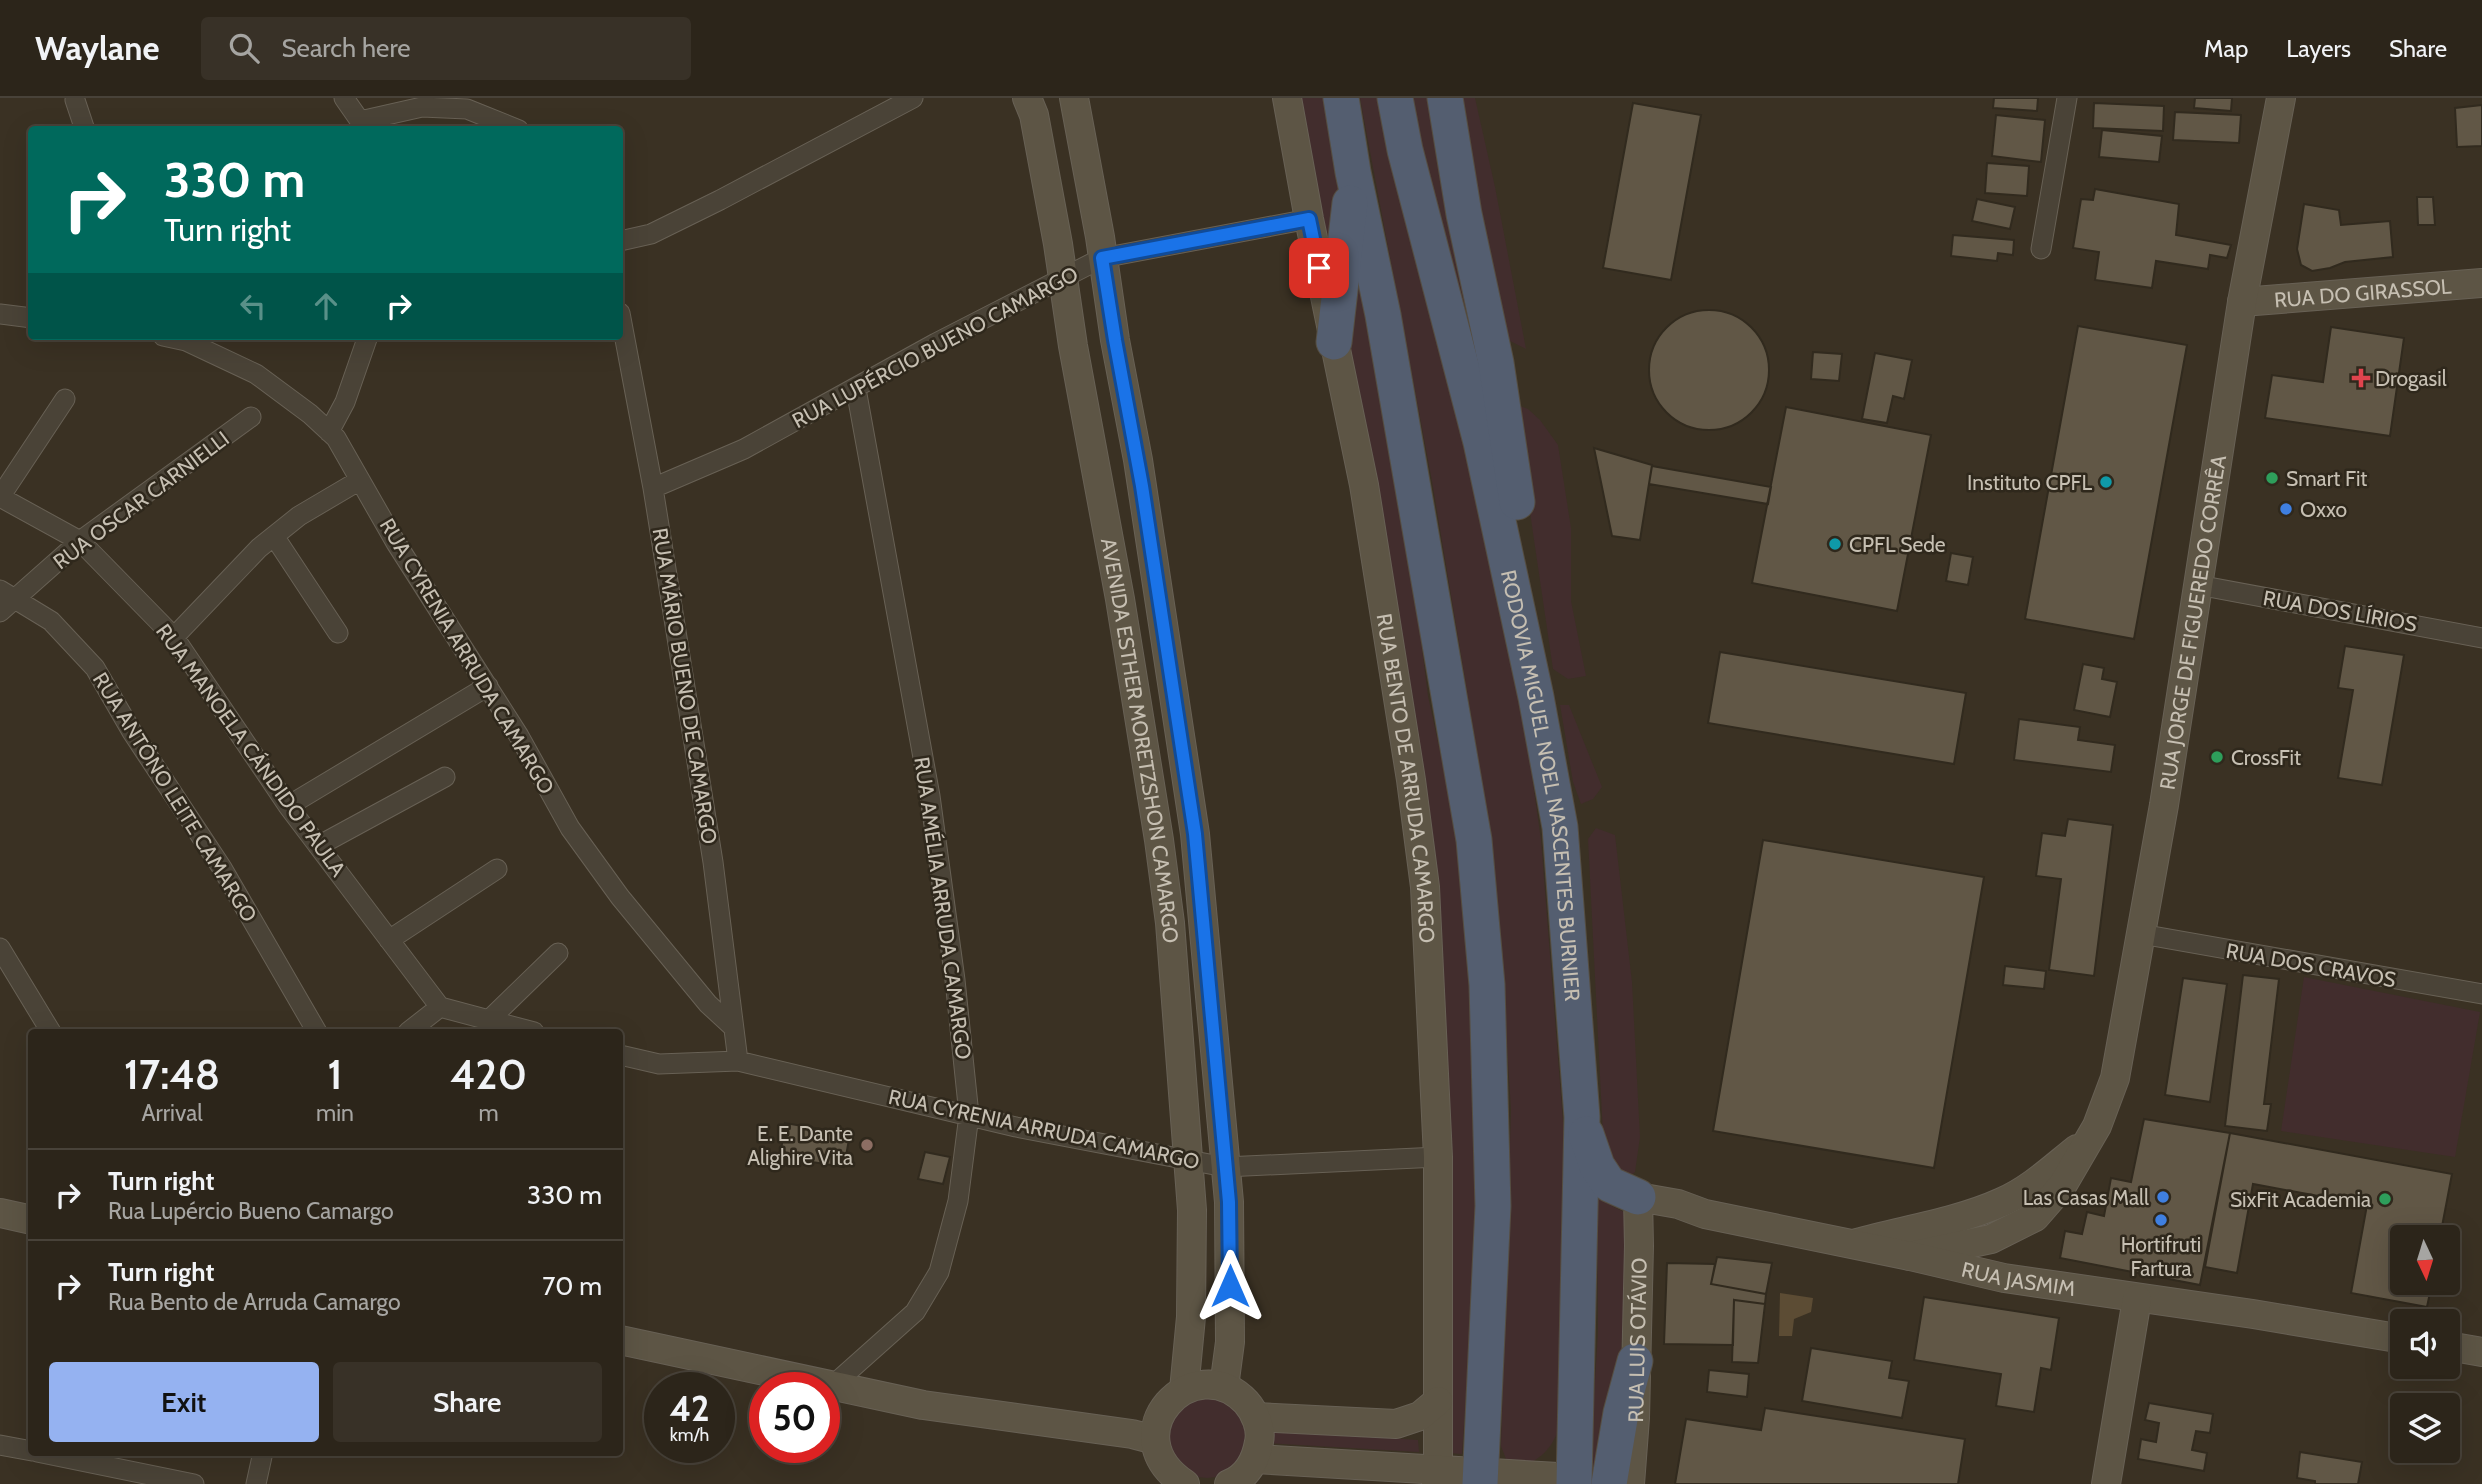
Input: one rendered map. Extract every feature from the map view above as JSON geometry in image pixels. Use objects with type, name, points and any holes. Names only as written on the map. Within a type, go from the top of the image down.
[{"type":"highway","points":[[1341,98],[1353,172],[1383,314],[1474,840],[1487,985],[1493,1206],[1481,1478]]},
{"type":"highway","name":"RODOVIA MIGUEL NOEL NASCENTES BURNIER","points":[[1395,98],[1405,150],[1481,442],[1536,697],[1560,827],[1581,1117],[1575,1481]]},
{"type":"highway","points":[[1445,98],[1464,214],[1496,363],[1513,479],[1549,681],[1536,697]]},
{"type":"highway","points":[[1334,342],[1353,172]]},
{"type":"highway","points":[[1581,1117],[1597,1166],[1609,1184],[1638,1197]]},
{"type":"highway","points":[[1609,1484],[1621,1413],[1635,1361]]},
{"type":"main road","name":"AVENIDA ESTHER MORETZSHON CAMARGO","points":[[1027,98],[1034,115],[1058,244],[1159,840],[1170,923],[1192,1210],[1191,1317],[1184,1390]]},
{"type":"main road","name":"AVENIDA ESTHER MORETZSHON CAMARGO","points":[[1074,98],[1140,473],[1191,808],[1204,919],[1229,1202],[1230,1342],[1224,1387]]},
{"type":"main road","name":"RUA BENTO DE ARRUDA CAMARGO","points":[[1287,98],[1364,485],[1411,780],[1425,887],[1438,1157],[1437,1476]]},
{"type":"main road","name":"RUA JORGE DE FIGUEREDO CORRÊA","points":[[1910,1256],[1991,1239],[2035,1217],[2062,1186],[2102,1117],[2115,1078],[2164,805],[2242,302],[2281,98]]},
{"type":"main road","name":"RUA DO GIRASSOL","points":[[2242,302],[2482,283]]},
{"type":"main road","name":"RUA JORGE DE FIGUEREDO CORRÊA","points":[[1850,1244],[1981,1210],[2004,1201],[2038,1180],[2087,1140]]},
{"type":"main road","name":"RUA JASMIM","points":[[1638,1197],[1678,1204],[1705,1214],[2004,1278],[2390,1337]]},
{"type":"main road","name":"RUA LUIS OTÁVIO","points":[[1630,1484],[1639,1246],[1638,1197]]},
{"type":"main road","points":[[1981,1210],[2004,1278]]},
{"type":"main road","points":[[0,1213],[28,1219]]},
{"type":"main road","points":[[1639,1246],[1654,1227],[1663,1221],[1674,1217],[1705,1214]]},
{"type":"main road","points":[[2106,1484],[2137,1299]]},
{"type":"main road","points":[[623,1341],[767,1372]]},
{"type":"main road","points":[[2460,1348],[2482,1352]]},
{"type":"main road","points":[[1185,1484],[1170,1473],[1159,1458],[1155,1440],[1156,1424],[1162,1410],[1172,1399],[1197,1385],[1224,1387],[1237,1394],[1248,1404],[1256,1417],[1260,1438],[1255,1459],[1246,1472],[1229,1484]]},
{"type":"main road","points":[[840,1388],[923,1405],[1132,1434],[1155,1440]]},
{"type":"main road","points":[[1256,1417],[1396,1423],[1420,1416],[1438,1401]]},
{"type":"main road","points":[[1255,1459],[1437,1476],[1575,1481]]},
{"type":"street","points":[[344,98],[360,125],[422,107],[467,108],[510,126]]},
{"type":"street","points":[[623,240],[651,234],[913,98]]},
{"type":"street","points":[[2042,248],[2067,98]]},
{"type":"street","points":[[75,100],[84,126]]},
{"type":"street","name":"RUA LUPÉRCIO BUENO CAMARGO","points":[[653,488],[744,449],[936,343],[1102,258],[1309,219]]},
{"type":"street","points":[[0,314],[28,318]]},
{"type":"street","name":"RUA MÁRIO BUENO DE CAMARGO","points":[[623,329],[653,488],[713,862],[738,1060]]},
{"type":"street","name":"RUA CYRENIA ARRUDA CAMARGO","points":[[181,340],[256,374],[310,414],[336,438],[396,543],[519,736],[570,828],[620,897],[708,1004],[733,1027]]},
{"type":"street","points":[[329,432],[345,402],[368,340]]},
{"type":"street","name":"RUA AMÉLIA ARRUDA CAMARGO","points":[[840,1379],[915,1312],[939,1272],[958,1201],[969,1115],[955,980],[930,796],[856,389]]},
{"type":"street","points":[[0,497],[65,399]]},
{"type":"street","name":"RUA OSCAR CARNIELLI","points":[[5,600],[80,541],[251,417]]},
{"type":"street","points":[[174,637],[259,548],[299,516],[360,480]]},
{"type":"street","name":"RUA MANOELA CÁNDIDO PAULA","points":[[0,497],[80,541],[174,637],[288,806],[440,1007]]},
{"type":"street","points":[[274,536],[338,632]]},
{"type":"street","name":"RUA DOS LÍRIOS","points":[[2198,585],[2482,638]]},
{"type":"street","name":"RUA ANTÔNO LEITE CAMARGO","points":[[5,600],[51,621],[95,668],[132,732],[222,868],[315,1029]]},
{"type":"street","points":[[288,806],[488,686]]},
{"type":"street","points":[[318,846],[445,777]]},
{"type":"street","points":[[389,940],[497,869]]},
{"type":"street","name":"RUA DOS CRAVOS","points":[[2141,934],[2482,994]]},
{"type":"street","points":[[0,947],[49,1029]]},
{"type":"street","points":[[489,1019],[558,953]]},
{"type":"street","points":[[412,1029],[440,1007],[524,1029]]},
{"type":"street","name":"RUA CYRENIA ARRUDA CAMARGO","points":[[623,1056],[659,1064],[738,1060],[1030,1130],[1225,1167],[1438,1157]]},
{"type":"street","points":[[0,1445],[28,1450]]},
{"type":"street","points":[[57,1456],[194,1484]]},
{"type":"street","points":[[256,1484],[262,1456]]},
{"type":"shaded area","points":[[1294,98],[1323,98],[1342,188],[1335,281]]},
{"type":"shaded area","points":[[1360,98],[1377,98],[1389,157],[1428,287],[1514,648],[1541,840],[1567,1173],[1564,1417],[1551,1445],[1527,1465],[1506,1459],[1501,1446],[1511,1110],[1500,933],[1474,733],[1432,481]]},
{"type":"shaded area","points":[[1408,98],[1435,98],[1475,323],[1465,324]]},
{"type":"shaded area","points":[[1455,98],[1475,98],[1526,349],[1502,337]]},
{"type":"shaded area","points":[[1356,257],[1401,483],[1428,696],[1453,811],[1475,1009],[1476,1251],[1462,1454],[1449,1453],[1444,1017],[1345,346]]},
{"type":"shaded area","points":[[1509,402],[1528,409],[1540,420],[1558,445],[1571,528],[1571,601],[1586,676],[1568,679],[1553,669],[1523,465]]},
{"type":"shaded area","points":[[1560,705],[1569,705],[1602,787],[1593,799],[1581,804],[1573,782]]},
{"type":"shaded area","points":[[1596,828],[1615,835],[1632,982],[1640,1137],[1635,1172],[1627,1179],[1604,1155],[1588,839]]},
{"type":"shaded area","points":[[2304,977],[2480,1012],[2455,1157],[2281,1131]]},
{"type":"shaded area","points":[[1597,1193],[1612,1206],[1628,1214],[1619,1397],[1604,1477],[1589,1477],[1598,1332]]},
{"type":"shaded area","points":[[1780,1293],[1813,1298],[1811,1312],[1794,1319],[1792,1336],[1779,1336]]},
{"type":"shaded area","points":[[1207,1398],[1222,1401],[1235,1410],[1244,1423],[1247,1438],[1244,1453],[1235,1466],[1222,1475],[1207,1478],[1192,1475],[1179,1466],[1170,1453],[1167,1438],[1170,1423],[1179,1410],[1192,1401]]},
{"type":"shaded area","points":[[1265,1429],[1418,1440],[1419,1452],[1265,1443]]},
{"type":"building","points":[[1994,98],[2038,98],[2037,111],[1993,108]]},
{"type":"building","points":[[2195,98],[2232,98],[2231,111],[2194,108]]},
{"type":"building","points":[[1633,103],[1701,115],[1671,280],[1603,268]]},
{"type":"building","points":[[2094,103],[2164,106],[2163,131],[2093,128]]},
{"type":"building","points":[[2482,105],[2482,146],[2457,147],[2455,108]]},
{"type":"building","points":[[2175,112],[2241,115],[2239,143],[2173,140]]},
{"type":"building","points":[[1996,115],[2045,120],[2041,162],[1992,156]]},
{"type":"building","points":[[2102,130],[2162,136],[2159,162],[2099,157]]},
{"type":"building","points":[[1987,163],[2029,166],[2027,196],[1985,193]]},
{"type":"building","points":[[2095,189],[2179,204],[2176,235],[2231,245],[2227,258],[2210,255],[2208,269],[2156,261],[2152,288],[2095,280],[2099,252],[2073,248],[2081,199],[2093,200]]},
{"type":"building","points":[[2417,197],[2433,197],[2435,225],[2418,225]]},
{"type":"building","points":[[1977,199],[2015,207],[2010,229],[1972,221]]},
{"type":"building","points":[[2304,204],[2339,210],[2341,225],[2390,221],[2393,257],[2345,262],[2312,271],[2301,265],[2297,249]]},
{"type":"building","points":[[1953,235],[2014,240],[2013,255],[1998,253],[1997,261],[1951,256]]},
{"type":"building","points":[[1709,310],[1732,314],[1752,327],[1765,347],[1769,370],[1765,393],[1752,413],[1732,426],[1709,430],[1686,426],[1666,413],[1653,393],[1649,370],[1653,347],[1666,327],[1686,314]]},
{"type":"building","name":"Instituto CPFL","points":[[2078,326],[2187,345],[2134,639],[2025,619]]},
{"type":"building","name":"Drogasil","points":[[2331,327],[2404,338],[2390,436],[2265,418],[2272,375],[2323,382]]},
{"type":"building","points":[[1813,352],[1842,354],[1839,381],[1811,379]]},
{"type":"building","points":[[1875,353],[1912,360],[1904,399],[1893,396],[1887,423],[1862,419]]},
{"type":"building","name":"CPFL Sede","points":[[1786,407],[1931,435],[1897,611],[1752,583]]},
{"type":"building","points":[[1594,448],[1652,465],[1640,540],[1612,536]]},
{"type":"building","points":[[1652,466],[1771,487],[1768,504],[1649,484]]},
{"type":"building","points":[[1951,553],[1973,557],[1968,585],[1946,581]]},
{"type":"building","points":[[2345,646],[2404,655],[2382,785],[2338,778],[2353,690],[2338,688]]},
{"type":"building","points":[[1720,652],[1966,693],[1954,764],[1708,723]]},
{"type":"building","points":[[2083,664],[2104,668],[2102,679],[2117,682],[2110,717],[2074,710]]},
{"type":"building","points":[[2019,719],[2080,727],[2078,740],[2115,745],[2111,772],[2014,760]]},
{"type":"building","points":[[2068,819],[2113,825],[2094,976],[2049,970],[2061,879],[2036,876],[2042,833],[2065,836]]},
{"type":"building","points":[[1763,840],[1984,877],[1934,1168],[1713,1131]]},
{"type":"building","points":[[2005,966],[2046,971],[2044,989],[2003,985]]},
{"type":"building","points":[[2243,975],[2279,979],[2264,1104],[2271,1104],[2267,1131],[2225,1126]]},
{"type":"building","points":[[2183,978],[2227,984],[2210,1102],[2165,1095]]},
{"type":"building","name":"Las Casas Mall","points":[[2144,1119],[2230,1133],[2200,1285],[2060,1258],[2065,1231],[2082,1234],[2087,1212],[2104,1216],[2111,1178],[2131,1182]]},
{"type":"building","points":[[785,1123],[850,1134],[844,1167],[780,1157]]},
{"type":"building","points":[[2230,1133],[2452,1174],[2442,1225],[2390,1225],[2390,1295],[2430,1295],[2427,1307],[2351,1293],[2367,1205],[2253,1184],[2237,1273],[2205,1267]]},
{"type":"building","points":[[925,1152],[950,1157],[943,1184],[918,1179]]},
{"type":"building","points":[[1717,1257],[1772,1263],[1766,1294],[1711,1284]]},
{"type":"building","points":[[1667,1263],[1715,1264],[1711,1284],[1766,1294],[1765,1304],[1734,1300],[1733,1345],[1664,1344]]},
{"type":"building","points":[[1924,1297],[2059,1318],[2051,1370],[2041,1368],[2034,1412],[1996,1406],[2001,1374],[1914,1360]]},
{"type":"building","points":[[1734,1300],[1765,1304],[1758,1363],[1732,1362]]},
{"type":"building","points":[[1811,1348],[1892,1361],[1889,1378],[1909,1381],[1902,1418],[1802,1401]]},
{"type":"building","points":[[1709,1370],[1749,1374],[1747,1397],[1707,1392]]},
{"type":"building","points":[[2149,1403],[2213,1414],[2210,1433],[2196,1431],[2192,1450],[2207,1453],[2204,1471],[2138,1459],[2141,1439],[2156,1442],[2159,1423],[2145,1420]]},
{"type":"building","points":[[1765,1408],[1965,1439],[1958,1484],[1675,1484],[1686,1419],[1761,1430]]},
{"type":"building","points":[[2300,1452],[2362,1462],[2358,1484],[2315,1484],[2315,1481],[2297,1478]]},
{"type":"place","name":"Drogasil","points":[[2361,378]]},
{"type":"place","name":"Smart Fit","points":[[2272,478]]},
{"type":"place","name":"Instituto CPFL","points":[[2106,482]]},
{"type":"place","name":"Oxxo","points":[[2286,509]]},
{"type":"place","name":"CPFL Sede","points":[[1835,544]]},
{"type":"place","name":"CrossFit","points":[[2217,757]]},
{"type":"place","name":"E. E. Dante Alighire Vita","points":[[867,1145]]},
{"type":"place","name":"Las Casas Mall","points":[[2163,1197]]},
{"type":"place","name":"SixFit Academia","points":[[2385,1199]]},
{"type":"place","name":"Hortifruti Fartura","points":[[2161,1220]]},
{"type":"route","points":[[1230,1286],[1229,1202],[1195,834],[1138,460],[1102,258],[1309,219],[1319,268]]}]
